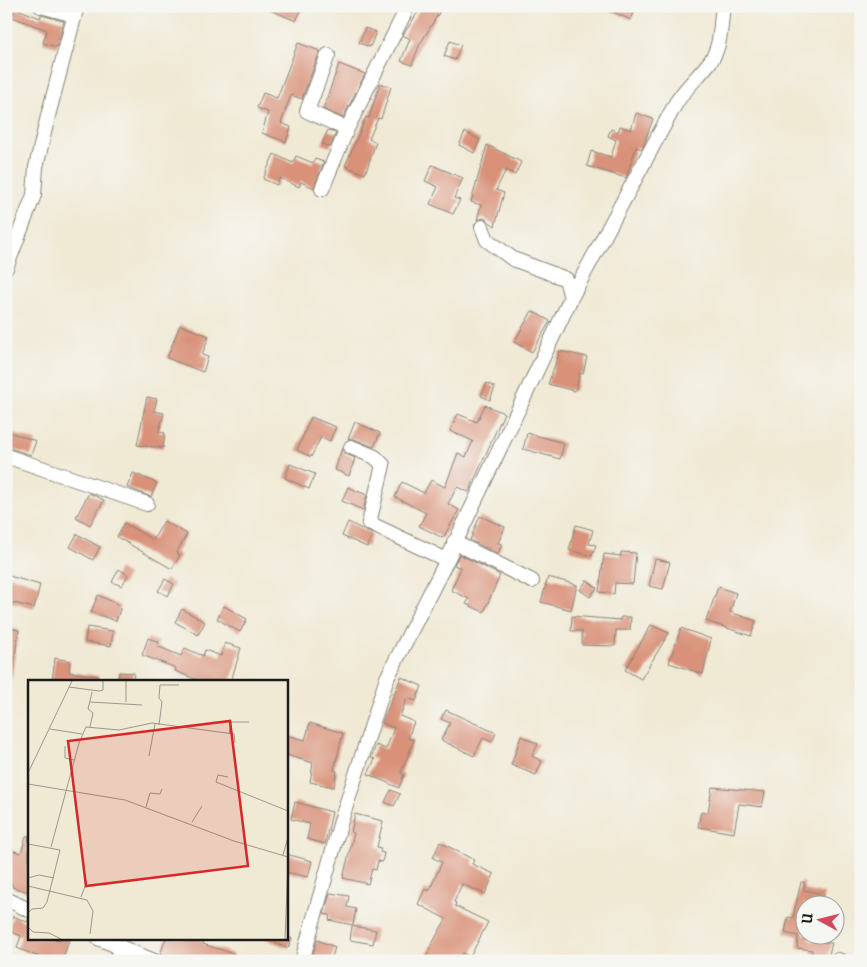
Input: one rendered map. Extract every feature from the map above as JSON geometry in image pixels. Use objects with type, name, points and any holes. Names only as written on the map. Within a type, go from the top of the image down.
[{"type":"street","points":[[6,268],[34,195],[36,167],[76,11],[41,6]]},
{"type":"street","points":[[322,189],[347,128],[408,6]]},
{"type":"street","points":[[302,961],[341,820],[387,678],[447,560],[570,298],[676,103],[690,82],[709,63],[720,36],[723,6]]},
{"type":"street","points":[[328,55],[307,111],[347,128]]},
{"type":"street","points":[[482,227],[487,240],[513,259],[566,279],[570,298]]},
{"type":"street","points":[[351,447],[375,457],[383,465],[369,523],[447,560]]},
{"type":"street","points":[[6,456],[147,504]]},
{"type":"street","points":[[454,542],[532,581]]},
{"type":"street","points":[[6,899],[28,910]]},
{"type":"street","points":[[100,940],[118,954],[154,961]]},
{"type":"building","points":[[261,6],[303,6],[296,21]]},
{"type":"building","points":[[422,6],[443,6],[419,46],[412,65],[401,61],[410,39],[403,35]]},
{"type":"building","points":[[600,6],[637,6],[631,20]]},
{"type":"building","points":[[15,8],[40,18],[41,15],[64,21],[57,47],[43,43],[47,30],[12,17]]},
{"type":"building","points":[[365,28],[376,32],[370,47],[359,43]]},
{"type":"building","points":[[450,41],[461,45],[455,60],[444,56]]},
{"type":"building","points":[[298,43],[320,51],[302,99],[291,95],[281,123],[291,127],[286,142],[262,133],[268,112],[257,108],[263,93],[277,98]]},
{"type":"building","points":[[339,64],[365,74],[343,118],[323,109]]},
{"type":"building","points":[[380,83],[391,87],[381,119],[378,118],[369,139],[376,142],[365,174],[345,166],[366,117],[369,118]]},
{"type":"building","points":[[636,113],[653,119],[642,149],[636,147],[626,178],[587,166],[591,151],[611,157],[616,140],[608,136],[611,129],[618,132],[620,126],[631,130]]},
{"type":"building","points":[[328,130],[336,133],[330,147],[322,144]]},
{"type":"building","points":[[465,132],[480,140],[474,153],[459,145]]},
{"type":"building","points":[[487,145],[521,162],[515,175],[506,170],[496,190],[504,193],[495,226],[484,218],[477,220],[481,205],[471,202]]},
{"type":"building","points":[[274,154],[293,163],[296,156],[313,163],[315,159],[324,162],[314,188],[301,182],[299,187],[280,178],[277,185],[263,179]]},
{"type":"building","points":[[432,165],[463,178],[454,198],[460,200],[453,214],[430,204],[438,187],[425,181]]},
{"type":"building","points":[[532,311],[550,321],[532,352],[514,342]]},
{"type":"building","points":[[180,325],[209,336],[202,355],[208,357],[203,372],[167,358]]},
{"type":"building","points":[[560,351],[587,357],[583,374],[580,373],[575,391],[548,384]]},
{"type":"building","points":[[487,383],[495,387],[490,400],[481,396]]},
{"type":"building","points":[[147,397],[157,399],[154,411],[164,413],[159,432],[165,433],[163,448],[137,445]]},
{"type":"building","points":[[485,405],[504,413],[469,492],[457,487],[448,504],[459,510],[443,538],[419,526],[426,513],[395,497],[402,482],[424,493],[431,480],[445,487],[458,453],[466,457],[473,441],[450,431],[458,414],[477,422]]},
{"type":"building","points":[[311,417],[336,427],[330,441],[321,437],[311,457],[297,450]]},
{"type":"building","points":[[355,422],[380,433],[374,447],[354,439],[348,439]]},
{"type":"building","points":[[6,431],[36,441],[31,455],[6,447]]},
{"type":"building","points":[[527,433],[564,443],[560,459],[523,449]]},
{"type":"building","points":[[342,448],[344,453],[355,458],[349,476],[335,470]]},
{"type":"building","points":[[290,464],[315,474],[309,489],[285,478]]},
{"type":"building","points":[[133,473],[157,483],[151,497],[127,487]]},
{"type":"building","points":[[348,487],[367,495],[363,510],[342,501]]},
{"type":"building","points":[[89,493],[104,500],[90,525],[76,517]]},
{"type":"building","points":[[480,516],[505,527],[498,543],[502,544],[498,554],[470,540]]},
{"type":"building","points":[[164,521],[187,534],[176,553],[180,555],[172,569],[117,537],[124,523],[153,540]]},
{"type":"building","points":[[348,522],[372,534],[367,547],[342,536]]},
{"type":"building","points":[[576,525],[593,530],[589,544],[596,545],[592,556],[569,550]]},
{"type":"building","points":[[77,534],[100,547],[93,560],[70,547]]},
{"type":"building","points":[[621,552],[636,553],[633,584],[615,583],[614,594],[599,592],[604,554],[621,556]]},
{"type":"building","points":[[459,554],[500,575],[484,612],[466,604],[469,599],[451,590],[461,568],[454,565]]},
{"type":"building","points":[[655,559],[670,562],[663,589],[649,586]]},
{"type":"building","points":[[119,569],[128,575],[122,586],[112,582]]},
{"type":"building","points":[[6,575],[40,585],[34,608],[6,601]]},
{"type":"building","points":[[548,577],[577,585],[571,610],[541,602]]},
{"type":"building","points":[[165,579],[174,584],[168,596],[158,591]]},
{"type":"building","points":[[587,580],[597,588],[590,597],[580,590]]},
{"type":"building","points":[[718,587],[736,593],[730,612],[756,621],[751,636],[706,621]]},
{"type":"building","points":[[98,595],[121,606],[116,621],[91,612]]},
{"type":"building","points":[[224,606],[247,619],[240,632],[217,619]]},
{"type":"building","points":[[182,609],[205,622],[198,635],[175,622]]},
{"type":"building","points":[[572,616],[620,620],[621,617],[631,617],[630,630],[616,630],[615,646],[582,645],[582,631],[571,631]]},
{"type":"building","points":[[651,625],[669,633],[641,679],[625,670]]},
{"type":"building","points":[[87,627],[113,631],[111,646],[85,642]]},
{"type":"building","points":[[9,628],[19,630],[11,680],[6,679],[6,641]]},
{"type":"building","points":[[681,628],[711,639],[703,674],[669,663]]},
{"type":"building","points":[[148,638],[159,642],[157,646],[181,656],[185,648],[203,656],[205,650],[221,656],[225,643],[241,648],[231,680],[198,680],[175,671],[176,668],[142,655]]},
{"type":"building","points":[[55,658],[70,661],[69,672],[98,676],[98,680],[52,680]]},
{"type":"building","points":[[119,672],[134,673],[133,680],[118,680]]},
{"type":"building","points":[[401,677],[422,686],[416,701],[407,698],[400,716],[414,722],[408,738],[414,740],[401,773],[404,775],[399,788],[368,774],[375,759],[371,758],[376,745],[386,749],[394,728],[382,723]]},
{"type":"building","points":[[446,710],[496,733],[492,742],[483,738],[474,756],[441,740],[450,723],[441,719]]},
{"type":"building","points":[[310,723],[343,733],[334,770],[337,771],[334,787],[310,782],[313,763],[288,756],[288,736],[305,740]]},
{"type":"building","points":[[521,736],[538,744],[532,756],[542,761],[536,775],[511,765]]},
{"type":"building","points":[[712,787],[765,792],[762,807],[739,804],[734,833],[698,827],[701,812],[708,813]]},
{"type":"building","points":[[391,790],[400,794],[394,806],[385,802]]},
{"type":"building","points":[[295,802],[332,812],[325,844],[307,839],[310,824],[291,819]]},
{"type":"building","points":[[355,814],[383,821],[377,847],[381,848],[380,852],[384,853],[382,862],[378,861],[376,870],[372,869],[368,884],[343,878],[354,833],[351,832]]},
{"type":"building","points":[[26,836],[28,836],[28,892],[12,887],[12,884],[6,882],[6,849],[21,853]]},
{"type":"building","points":[[440,842],[474,860],[472,864],[494,874],[485,894],[462,884],[454,902],[456,903],[455,906],[488,922],[470,957],[463,953],[459,961],[426,961],[428,951],[446,919],[418,904],[425,889],[429,891],[442,862],[433,858]]},
{"type":"building","points":[[288,855],[312,861],[308,877],[288,872]]},
{"type":"building","points":[[801,882],[804,882],[804,890],[824,894],[798,894]]},
{"type":"building","points":[[330,893],[349,896],[347,907],[356,909],[353,925],[329,920],[330,915],[324,914]]},
{"type":"building","points":[[794,914],[794,935],[785,933],[788,917],[793,918]]},
{"type":"building","points":[[13,916],[27,922],[28,920],[28,940],[69,940],[62,961],[49,961],[17,948],[21,936],[7,930]]},
{"type":"building","points":[[352,926],[376,930],[373,944],[350,940]]},
{"type":"building","points":[[288,938],[292,938],[288,948],[268,940],[288,940]]},
{"type":"building","points":[[165,940],[202,940],[204,941],[203,944],[234,954],[232,961],[175,961],[160,955]]},
{"type":"building","points":[[317,940],[335,947],[331,961],[311,961]]},
{"type":"building","points":[[797,944],[832,944],[827,961],[811,961],[812,950],[797,948]]}]
